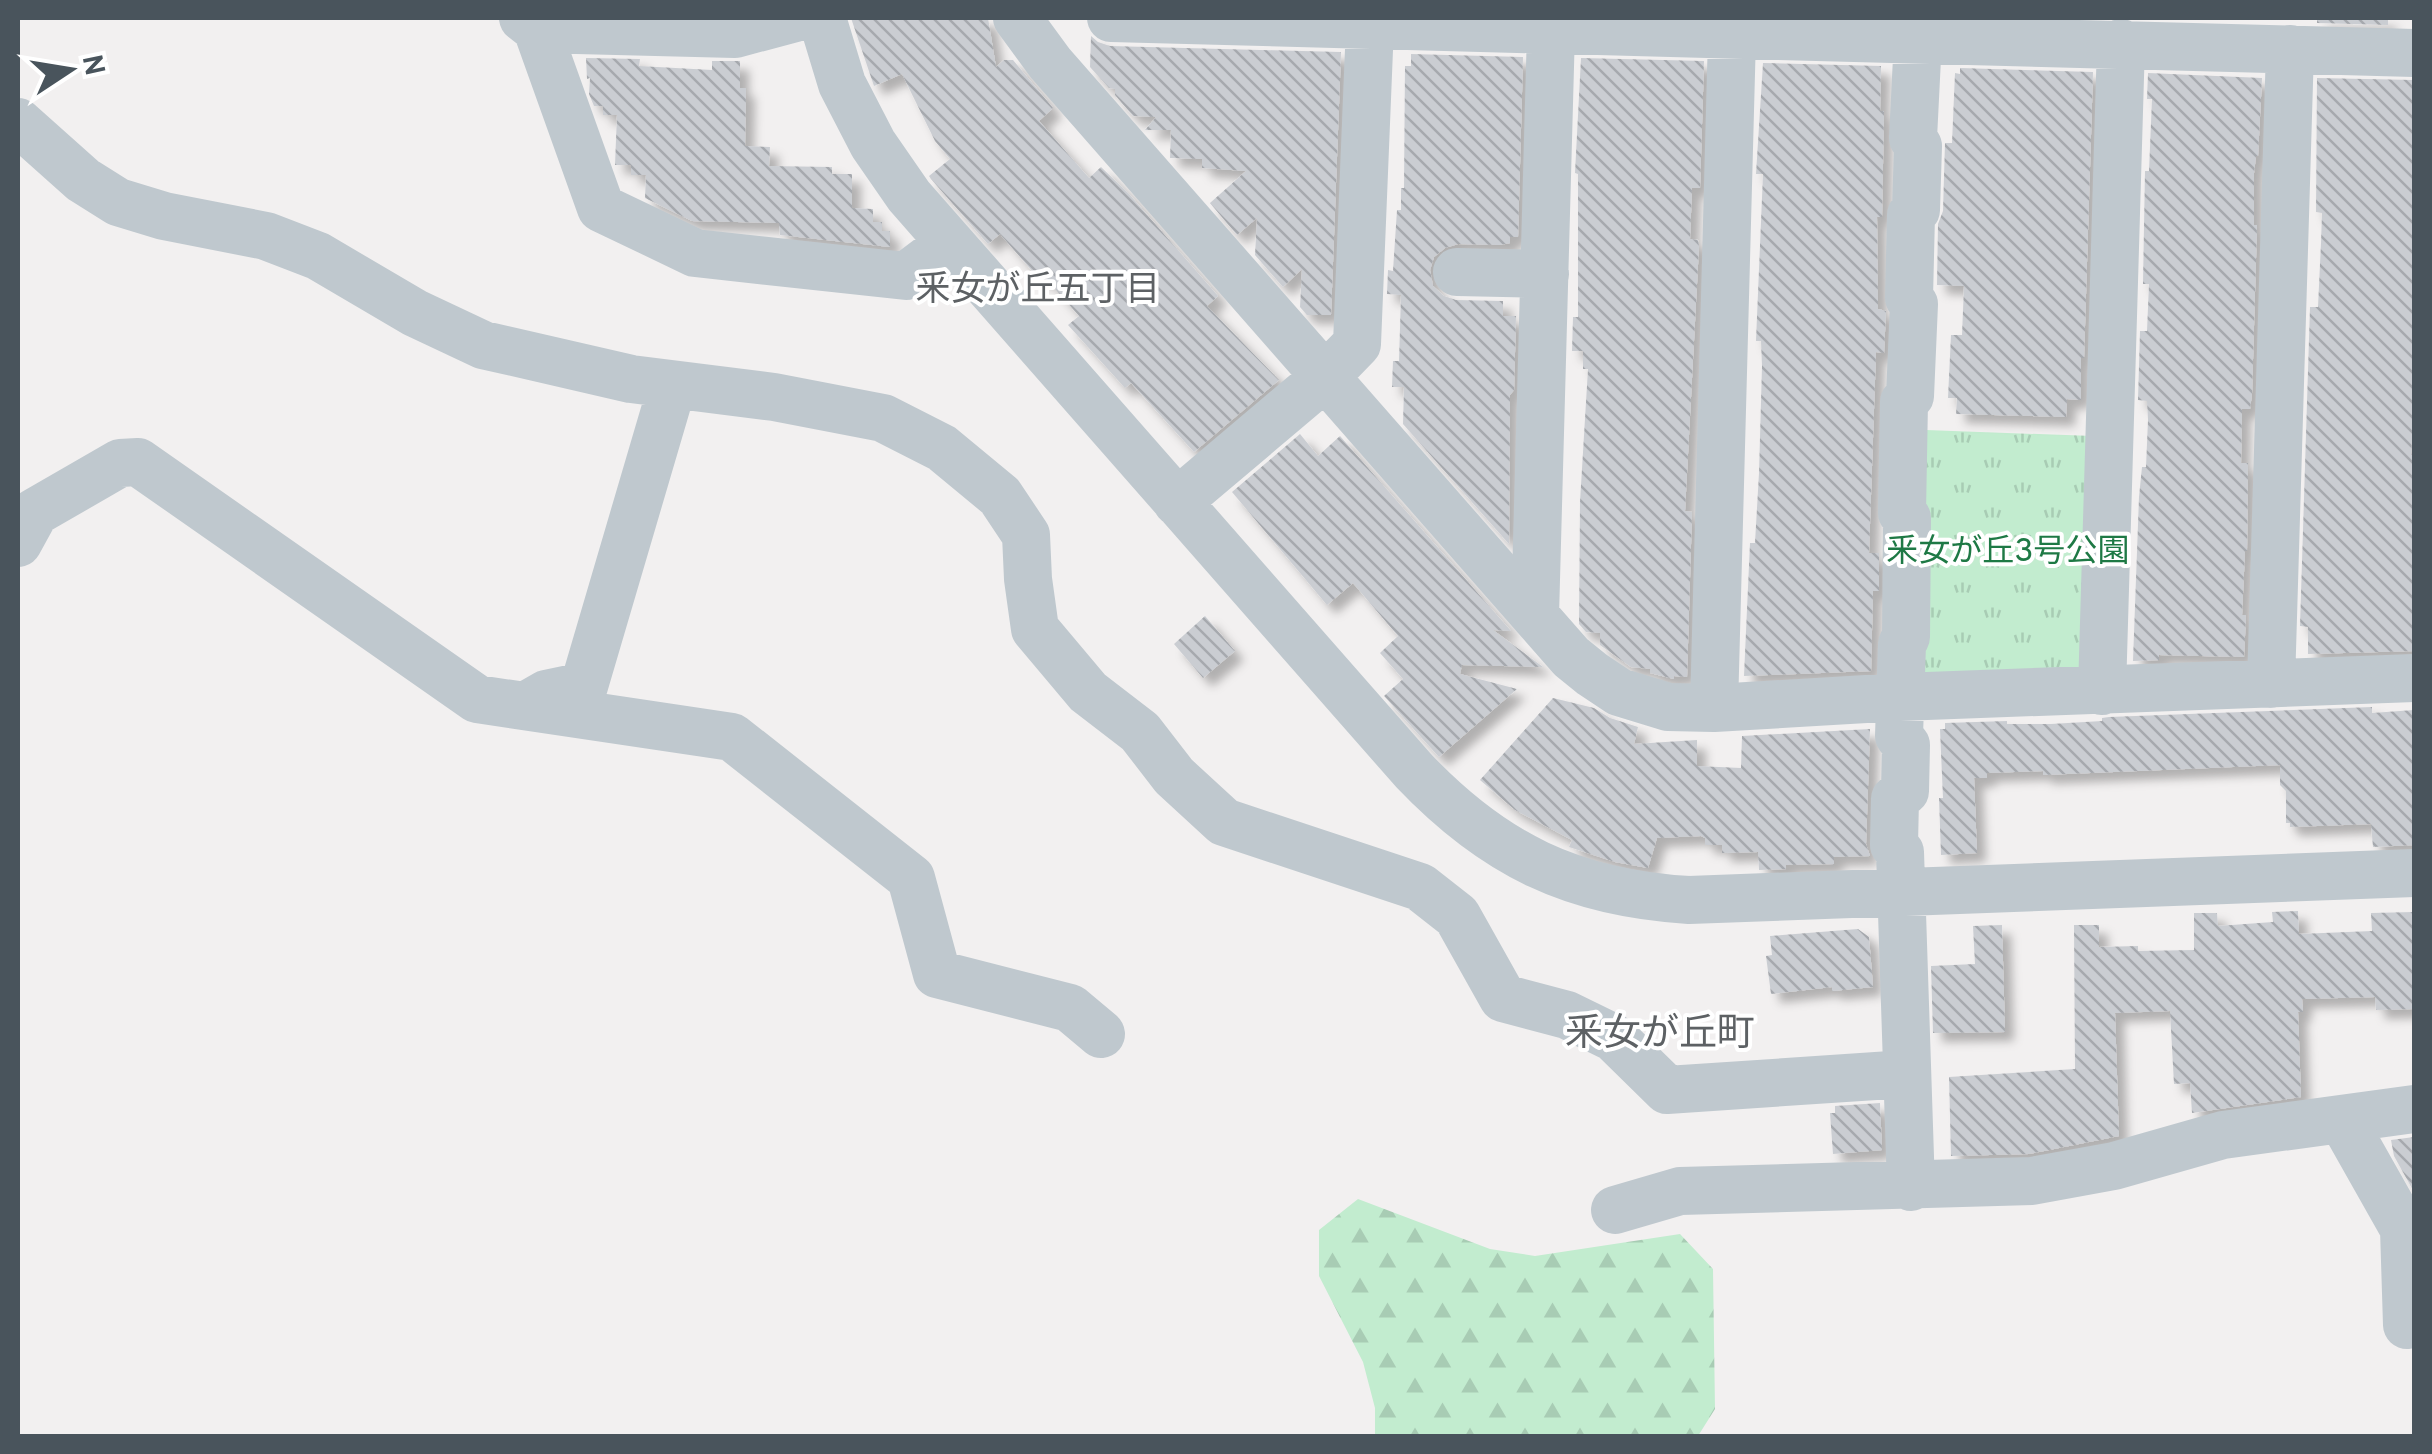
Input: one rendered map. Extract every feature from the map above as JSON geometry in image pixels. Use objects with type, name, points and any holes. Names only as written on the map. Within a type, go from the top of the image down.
[{"type":"street","points":[[795,18],[735,34],[530,23],[602,208],[694,252],[906,276],[950,243]]},
{"type":"street","points":[[822,18],[842,84],[873,144],[910,196],[1443,801],[1498,844],[1528,861],[1581,883],[1653,898],[1689,900],[2414,873]]},
{"type":"street","points":[[1017,18],[1050,63],[1571,657],[1619,692],[1668,707],[1714,708],[1900,697],[2414,678]]},
{"type":"street","points":[[1111,18],[1732,36],[1919,28],[2121,43],[2414,53]]},
{"type":"street","points":[[1177,502],[1325,378],[1356,344],[1370,24]]},
{"type":"street","points":[[1911,1186],[1900,852],[1894,845],[1894,798],[1905,791],[1906,744],[1900,736],[1907,586],[1906,518],[1902,513],[1904,402],[1910,396],[1914,304],[1910,298],[1910,214],[1916,210],[1918,146],[1912,138],[1919,28]]},
{"type":"street","points":[[1535,616],[1551,30]]},
{"type":"street","points":[[1714,708],[1732,36]]},
{"type":"street","points":[[2102,691],[2121,43]]},
{"type":"street","points":[[2270,684],[2290,49]]},
{"type":"street","points":[[18,122],[83,180],[118,202],[164,216],[266,236],[318,256],[415,313],[483,345],[672,387],[774,397],[882,418],[942,448],[1000,496],[1026,535],[1035,630],[1088,692],[1140,732],[1174,776],[1224,822],[1420,887],[1457,916],[1503,998],[1567,1015],[1614,1038],[1667,1090],[1906,1074]]},
{"type":"street","points":[[1457,272],[1545,274]]},
{"type":"street","points":[[522,708],[546,694],[584,686],[672,387]]},
{"type":"street","points":[[18,543],[34,512],[120,463],[138,462],[477,699],[732,737],[911,878],[937,974],[1070,1008],[1101,1034]]},
{"type":"street","points":[[1615,1210],[1680,1191],[2032,1181],[2132,1162],[2223,1135],[2414,1108]]},
{"type":"street","points":[[2342,1121],[2404,1228],[2407,1324],[2414,1324]]},
{"type":"green space","name":"釆女が丘3号公園","points":[[1926,430],[2093,436],[2090,664],[2075,680],[1921,674]]},
{"type":"green space","points":[[1358,1199],[1490,1249],[1535,1256],[1680,1234],[1713,1269],[1715,1409],[1698,1436],[1375,1436],[1375,1408],[1363,1362],[1319,1276],[1319,1230]]},
{"type":"building","points":[[851,18],[988,18],[996,67],[1004,60],[1013,60],[1053,108],[1039,121],[1089,178],[1101,167],[1129,194],[1218,296],[1207,306],[1279,380],[1194,452],[1131,383],[1125,388],[1068,325],[1079,316],[1044,276],[1040,280],[1000,234],[988,244],[931,179],[929,176],[950,159],[935,141],[902,74],[874,86]]},
{"type":"building","points":[[2317,18],[2388,18],[2388,25],[2317,23]]},
{"type":"building","points":[[1091,36],[1110,46],[1341,52],[1331,315],[1307,315],[1300,307],[1302,269],[1283,287],[1255,255],[1257,218],[1237,235],[1210,203],[1246,171],[1202,168],[1202,159],[1170,158],[1171,130],[1145,130],[1156,117],[1133,116],[1115,95],[1115,89],[1109,88],[1090,67]]},
{"type":"building","points":[[1411,54],[1523,57],[1518,237],[1510,237],[1510,243],[1500,245],[1458,244],[1445,248],[1434,257],[1430,270],[1433,286],[1444,296],[1503,301],[1503,316],[1516,316],[1514,390],[1510,395],[1509,544],[1403,424],[1404,387],[1392,387],[1393,361],[1399,361],[1401,295],[1387,294],[1388,270],[1393,271],[1397,210],[1401,210],[1404,188],[1405,66],[1411,66]]},
{"type":"building","points":[[586,58],[640,59],[639,66],[712,70],[712,61],[740,61],[740,88],[746,88],[745,146],[770,147],[769,166],[832,167],[832,174],[852,174],[852,208],[873,209],[873,222],[882,222],[882,231],[890,231],[890,247],[780,235],[779,223],[692,221],[645,198],[646,175],[631,175],[631,165],[615,165],[617,115],[603,115],[603,106],[594,106]]},
{"type":"building","points":[[1581,58],[1704,61],[1700,188],[1692,188],[1690,239],[1698,240],[1699,246],[1685,511],[1692,512],[1687,677],[1674,679],[1650,673],[1650,669],[1631,667],[1600,645],[1600,633],[1586,632],[1579,624],[1580,502],[1588,369],[1583,369],[1583,351],[1572,351],[1573,317],[1578,317],[1575,173]]},
{"type":"building","points":[[1763,63],[1881,66],[1880,111],[1884,111],[1882,217],[1877,217],[1878,309],[1886,311],[1884,353],[1876,352],[1869,553],[1879,553],[1879,591],[1873,591],[1871,671],[1744,676],[1750,543],[1755,543],[1759,473],[1762,366],[1761,341],[1756,341],[1763,174],[1756,174]]},
{"type":"building","points":[[1960,68],[2093,72],[2081,400],[2067,399],[2066,417],[1956,414],[1957,398],[1948,398],[1951,335],[1962,335],[1964,286],[1937,285],[1938,224],[1943,211],[1945,143],[1952,143],[1955,73],[1960,74]]},
{"type":"building","points":[[2148,73],[2262,78],[2254,173],[2257,225],[2252,394],[2250,409],[2242,409],[2241,463],[2248,463],[2244,657],[2159,655],[2159,660],[2133,661],[2139,497],[2142,467],[2146,467],[2148,420],[2147,401],[2138,400],[2140,331],[2147,331],[2149,284],[2143,284],[2145,171],[2149,171],[2152,99],[2147,99]]},
{"type":"building","points":[[2317,78],[2414,80],[2414,651],[2308,654],[2308,627],[2300,626],[2310,307],[2318,307],[2322,213],[2316,212]]},
{"type":"building","points":[[1300,434],[1318,456],[1340,436],[1511,631],[1493,630],[1543,667],[1462,665],[1460,674],[1517,689],[1439,757],[1384,696],[1403,679],[1380,653],[1398,636],[1353,583],[1327,605],[1232,492]]},
{"type":"building","points":[[1205,616],[1235,651],[1203,678],[1174,644]]},
{"type":"building","points":[[1553,698],[1594,708],[1638,727],[1634,744],[1697,740],[1697,766],[1741,768],[1742,736],[1870,729],[1866,844],[1870,856],[1834,857],[1834,864],[1759,870],[1758,852],[1722,853],[1722,845],[1705,845],[1701,836],[1657,838],[1648,868],[1569,847],[1572,840],[1515,810],[1480,780]]},
{"type":"building","points":[[2372,707],[2372,713],[2414,710],[2414,845],[2373,847],[2371,824],[2290,827],[2286,823],[2286,791],[2280,785],[2280,765],[2043,775],[2043,771],[1987,773],[1987,778],[1974,778],[1977,853],[1941,855],[1940,729],[1945,729],[1945,723],[2051,724],[2102,721],[2109,717]]},
{"type":"building","points":[[2298,911],[2299,934],[2372,931],[2371,913],[2414,912],[2414,1009],[2376,1010],[2375,997],[2302,999],[2303,1012],[2298,1012],[2301,1097],[2192,1113],[2190,1083],[2174,1084],[2170,1011],[2115,1013],[2119,1136],[2029,1154],[1951,1156],[1949,1077],[2075,1069],[2074,925],[2099,925],[2099,947],[2194,950],[2194,913],[2217,913],[2218,926],[2273,922],[2272,912]]},
{"type":"building","points":[[2002,925],[2005,1032],[1933,1033],[1931,966],[1975,964],[1973,926]]},
{"type":"building","points":[[1858,929],[1869,937],[1873,987],[1771,994],[1766,956],[1772,955],[1770,936]]},
{"type":"building","points":[[1880,1103],[1882,1150],[1833,1154],[1830,1113],[1835,1113],[1835,1106]]},
{"type":"building","points":[[2414,1137],[2414,1192],[2394,1156],[2391,1140]]},
{"type":"district","name":"釆女が丘五丁目","points":[[1038,288]]},
{"type":"district","name":"釆女が丘町","points":[[1660,1032]]}]
